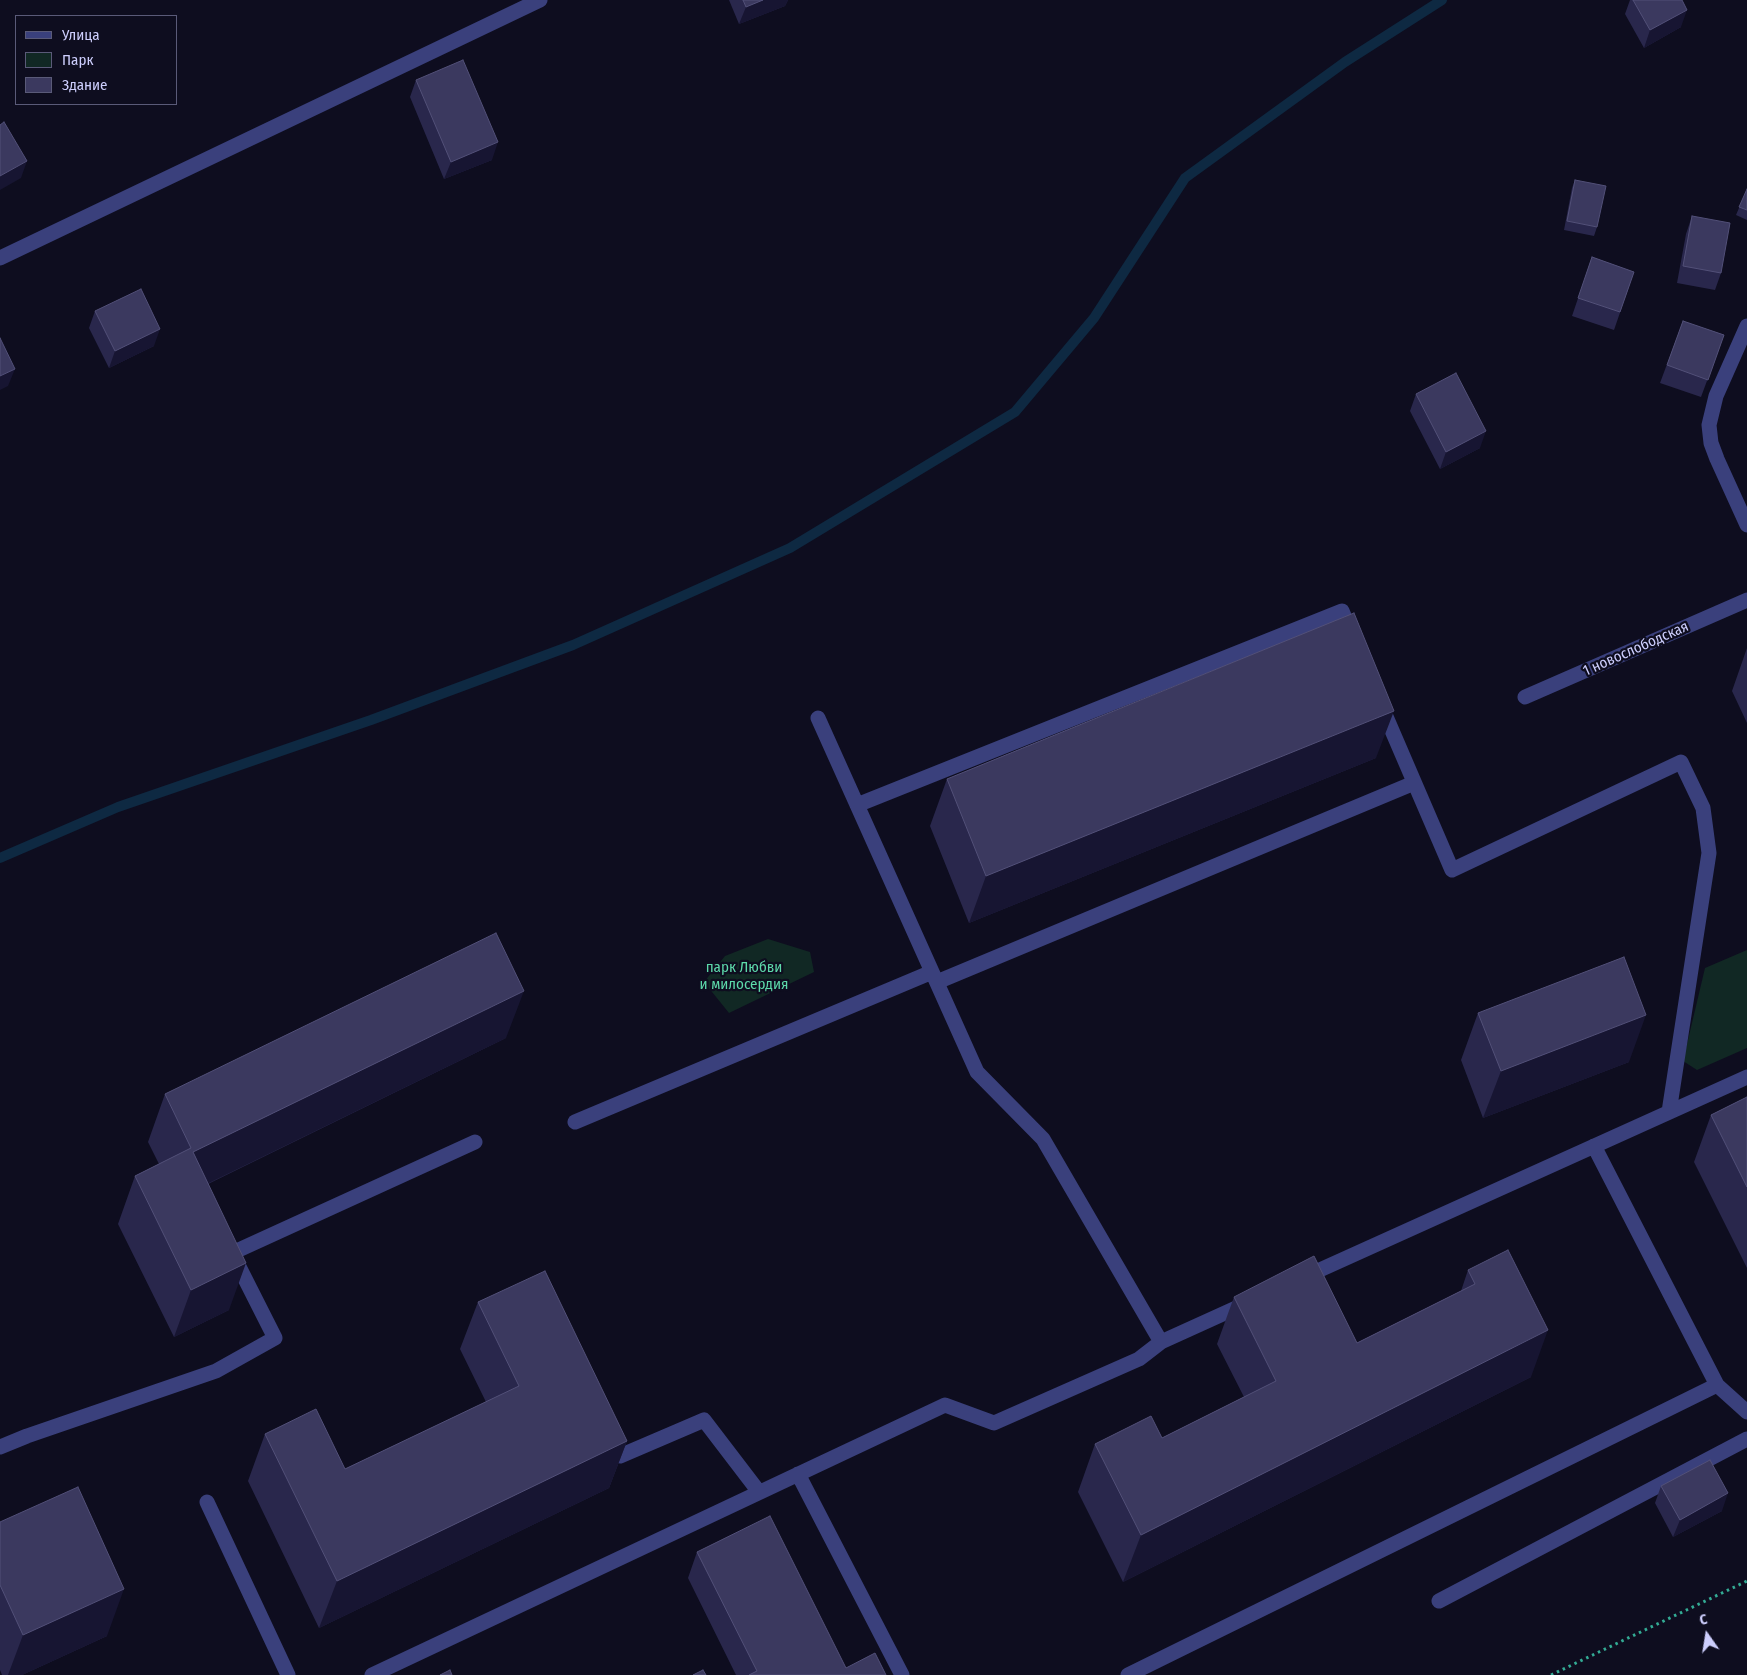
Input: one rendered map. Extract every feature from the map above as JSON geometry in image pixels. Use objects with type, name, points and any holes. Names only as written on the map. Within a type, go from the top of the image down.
[{"type":"street","points":[[0,258],[540,0]]},
{"type":"street","points":[[1747,326],[1716,396],[1709,425],[1711,443],[1717,459],[1747,525]]},
{"type":"street","name":"1 новослободская","points":[[1525,697],[1747,600]]},
{"type":"street","points":[[857,805],[1342,611],[1357,647]]},
{"type":"street","points":[[1376,692],[1452,870],[1681,762],[1703,808],[1709,853],[1669,1112]]},
{"type":"street","points":[[818,718],[977,1072],[1043,1140],[1161,1342]]},
{"type":"street","points":[[575,1122],[1414,783]]},
{"type":"street","points":[[1287,1285],[1747,1077]]},
{"type":"street","points":[[0,1447],[216,1371],[275,1338],[232,1253],[476,1142]]},
{"type":"street","points":[[1594,1146],[1717,1385],[1747,1412]]},
{"type":"street","points":[[372,1675],[945,1405],[994,1423],[1139,1359],[1161,1342],[1260,1297]]},
{"type":"street","points":[[1128,1675],[1717,1385]]},
{"type":"street","points":[[608,1431],[620,1456],[704,1420],[759,1492]]},
{"type":"street","points":[[1439,1602],[1747,1439]]},
{"type":"street","points":[[798,1474],[902,1675]]},
{"type":"street","points":[[207,1502],[288,1675]]},
{"type":"path","points":[[1551,1675],[1747,1581]]},
{"type":"green space","name":"парк Любви и милосердия","points":[[768,939],[810,952],[814,972],[729,1013],[704,982],[725,956]]},
{"type":"green space","points":[[1747,950],[1747,1048],[1697,1070],[1683,1061],[1705,968]]},
{"type":"building","points":[[743,0],[763,0],[746,7]]},
{"type":"building","points":[[1633,0],[1682,0],[1687,10],[1650,30]]},
{"type":"building","points":[[463,60],[498,142],[451,162],[416,80]]},
{"type":"building","points":[[4,122],[27,161],[0,176],[0,125]]},
{"type":"building","points":[[1575,180],[1606,186],[1597,227],[1567,221]]},
{"type":"building","points":[[1747,189],[1747,210],[1739,207]]},
{"type":"building","points":[[1692,216],[1730,223],[1721,273],[1683,266]]},
{"type":"building","points":[[1592,257],[1634,272],[1620,312],[1578,298]]},
{"type":"building","points":[[141,289],[160,329],[115,351],[95,311]]},
{"type":"building","points":[[1683,321],[1724,335],[1708,380],[1667,365]]},
{"type":"building","points":[[0,338],[15,369],[0,376]]},
{"type":"building","points":[[1456,373],[1486,431],[1446,452],[1416,394]]},
{"type":"building","points":[[1354,613],[1394,711],[986,876],[947,779]]},
{"type":"building","points":[[496,933],[524,991],[193,1152],[246,1263],[191,1290],[135,1176],[191,1148],[165,1094]]},
{"type":"building","points":[[1624,957],[1646,1015],[1501,1071],[1478,1013]]},
{"type":"building","points":[[1747,1097],[1747,1187],[1711,1115]]},
{"type":"building","points":[[1508,1250],[1548,1330],[1141,1535],[1095,1444],[1151,1416],[1162,1438],[1276,1381],[1234,1297],[1314,1256],[1357,1343],[1475,1284],[1468,1270]]},
{"type":"building","points":[[545,1271],[627,1441],[337,1581],[265,1434],[316,1409],[345,1469],[519,1386],[478,1302]]},
{"type":"building","points":[[1710,1460],[1728,1493],[1680,1520],[1661,1486]]},
{"type":"building","points":[[78,1487],[124,1589],[23,1635],[0,1585],[0,1522]]},
{"type":"building","points":[[770,1516],[846,1668],[875,1653],[886,1675],[749,1675],[757,1671],[697,1552]]},
{"type":"building","points":[[450,1670],[452,1675],[440,1675]]},
{"type":"building","points":[[703,1670],[706,1675],[693,1675]]},
{"type":"waterway","points":[[0,858],[118,807],[371,720],[573,645],[790,548],[1015,412],[1094,318],[1185,178],[1345,62],[1442,0]]}]
